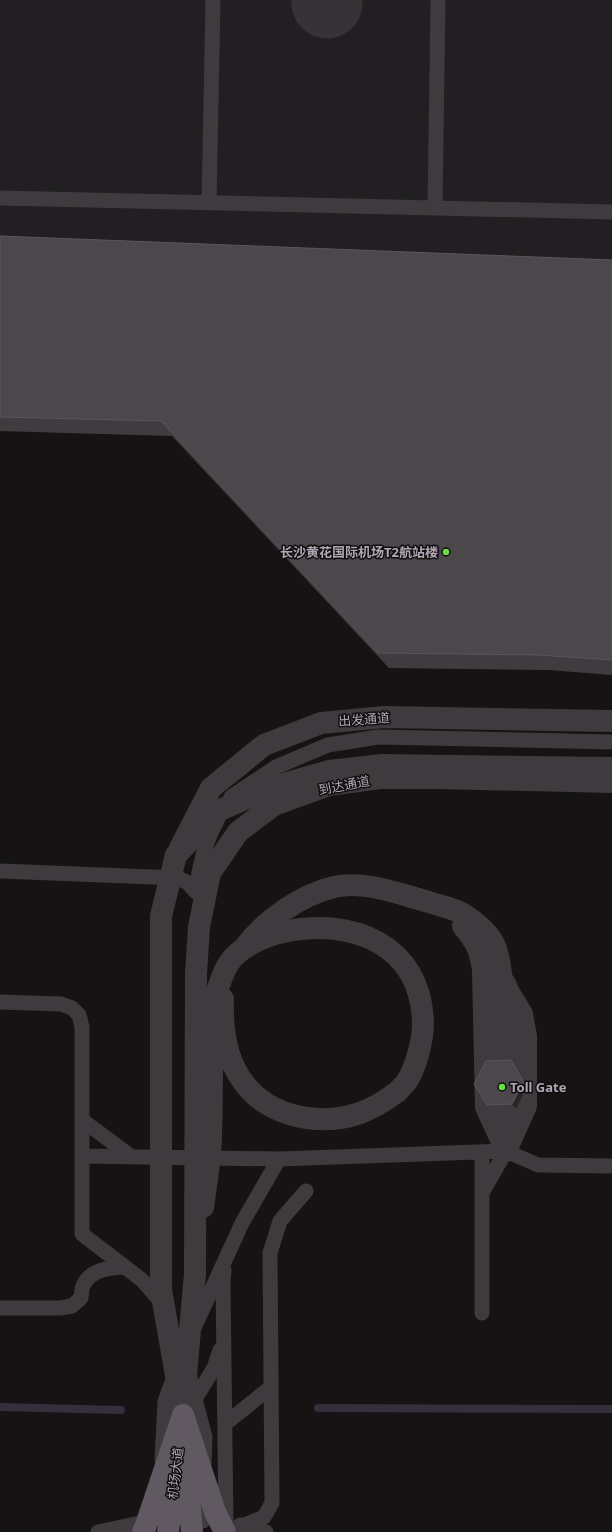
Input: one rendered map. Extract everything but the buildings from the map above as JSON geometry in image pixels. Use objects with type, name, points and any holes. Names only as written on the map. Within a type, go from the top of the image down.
[{"type":"highway","points":[[189,1407],[174,1526],[145,1528],[189,1407]]},
{"type":"highway","points":[[189,1407],[215,1512],[231,1527]]},
{"type":"street","name":"出发通道","points":[[189,1407],[161,1290],[161,916],[176,855],[211,788],[264,745],[322,723],[384,717],[612,721]]},
{"type":"street","points":[[176,855],[220,810],[273,787],[329,771],[382,765],[612,768]]},
{"type":"street","name":"到达通道","points":[[195,1274],[196,974],[199,927],[210,873],[238,832],[274,805],[328,785],[387,778],[612,782]]},
{"type":"street","points":[[189,1407],[195,1274],[211,1138],[214,1008],[217,990],[229,962],[246,947],[268,936],[293,930],[316,927],[339,929],[364,935],[387,948],[405,965],[416,985],[422,1010],[423,1037],[407,1081],[396,1092],[378,1105],[359,1114],[338,1118],[314,1119],[294,1116],[274,1109],[258,1097],[244,1083],[232,1062],[222,1023],[223,999],[228,976],[238,956],[249,941],[264,926],[295,903],[315,892],[335,887],[357,886],[378,888],[462,913],[482,928],[496,947],[500,969],[505,1040],[506,1151]]},
{"type":"street","points":[[438,905],[461,923],[473,938],[480,952],[483,970],[486,1107],[506,1151]]},
{"type":"lane","points":[[210,203],[213,0]]},
{"type":"lane","points":[[435,208],[438,0]]},
{"type":"lane","points":[[0,198],[612,212]]},
{"type":"lane","points":[[199,927],[196,892],[201,860],[210,833],[229,799],[276,767],[328,745],[378,737],[612,742]]},
{"type":"lane","points":[[0,871],[178,878],[188,883],[196,892]]},
{"type":"lane","points":[[0,1002],[61,1004],[72,1008],[79,1015],[82,1027],[82,1234],[142,1280],[170,1312],[184,1350],[189,1407]]},
{"type":"lane","points":[[82,1120],[132,1157]]},
{"type":"lane","points":[[482,1193],[506,1151]]},
{"type":"lane","points":[[82,1156],[279,1159],[506,1151],[538,1165],[612,1166]]},
{"type":"lane","points":[[482,1152],[482,1313]]},
{"type":"lane","points":[[174,1526],[165,1401],[184,1350],[225,1259],[242,1223],[279,1159]]},
{"type":"lane","points":[[231,1527],[264,1517],[272,1503],[270,1253],[280,1221],[306,1191]]},
{"type":"lane","points":[[225,1259],[222,1284],[225,1424],[231,1527]]},
{"type":"lane","points":[[0,1308],[60,1308],[72,1306],[81,1298],[83,1286],[92,1273],[108,1268],[124,1267]]},
{"type":"lane","points":[[189,1407],[214,1368],[224,1338]]},
{"type":"lane","points":[[225,1424],[271,1387]]},
{"type":"lane","points":[[98,1532],[174,1526],[231,1527],[266,1532]]},
{"type":"shaded area","points":[[0,0],[612,0],[612,675],[549,670],[389,668],[172,436],[0,431]]},
{"type":"waterway","points":[[0,1407],[121,1410]]},
{"type":"waterway","points":[[318,1408],[612,1409]]},
{"type":"place","name":"长沙黄花国际机场T2航站楼","points":[[446,552]]},
{"type":"place","name":"Toll Gate","points":[[502,1087]]}]
